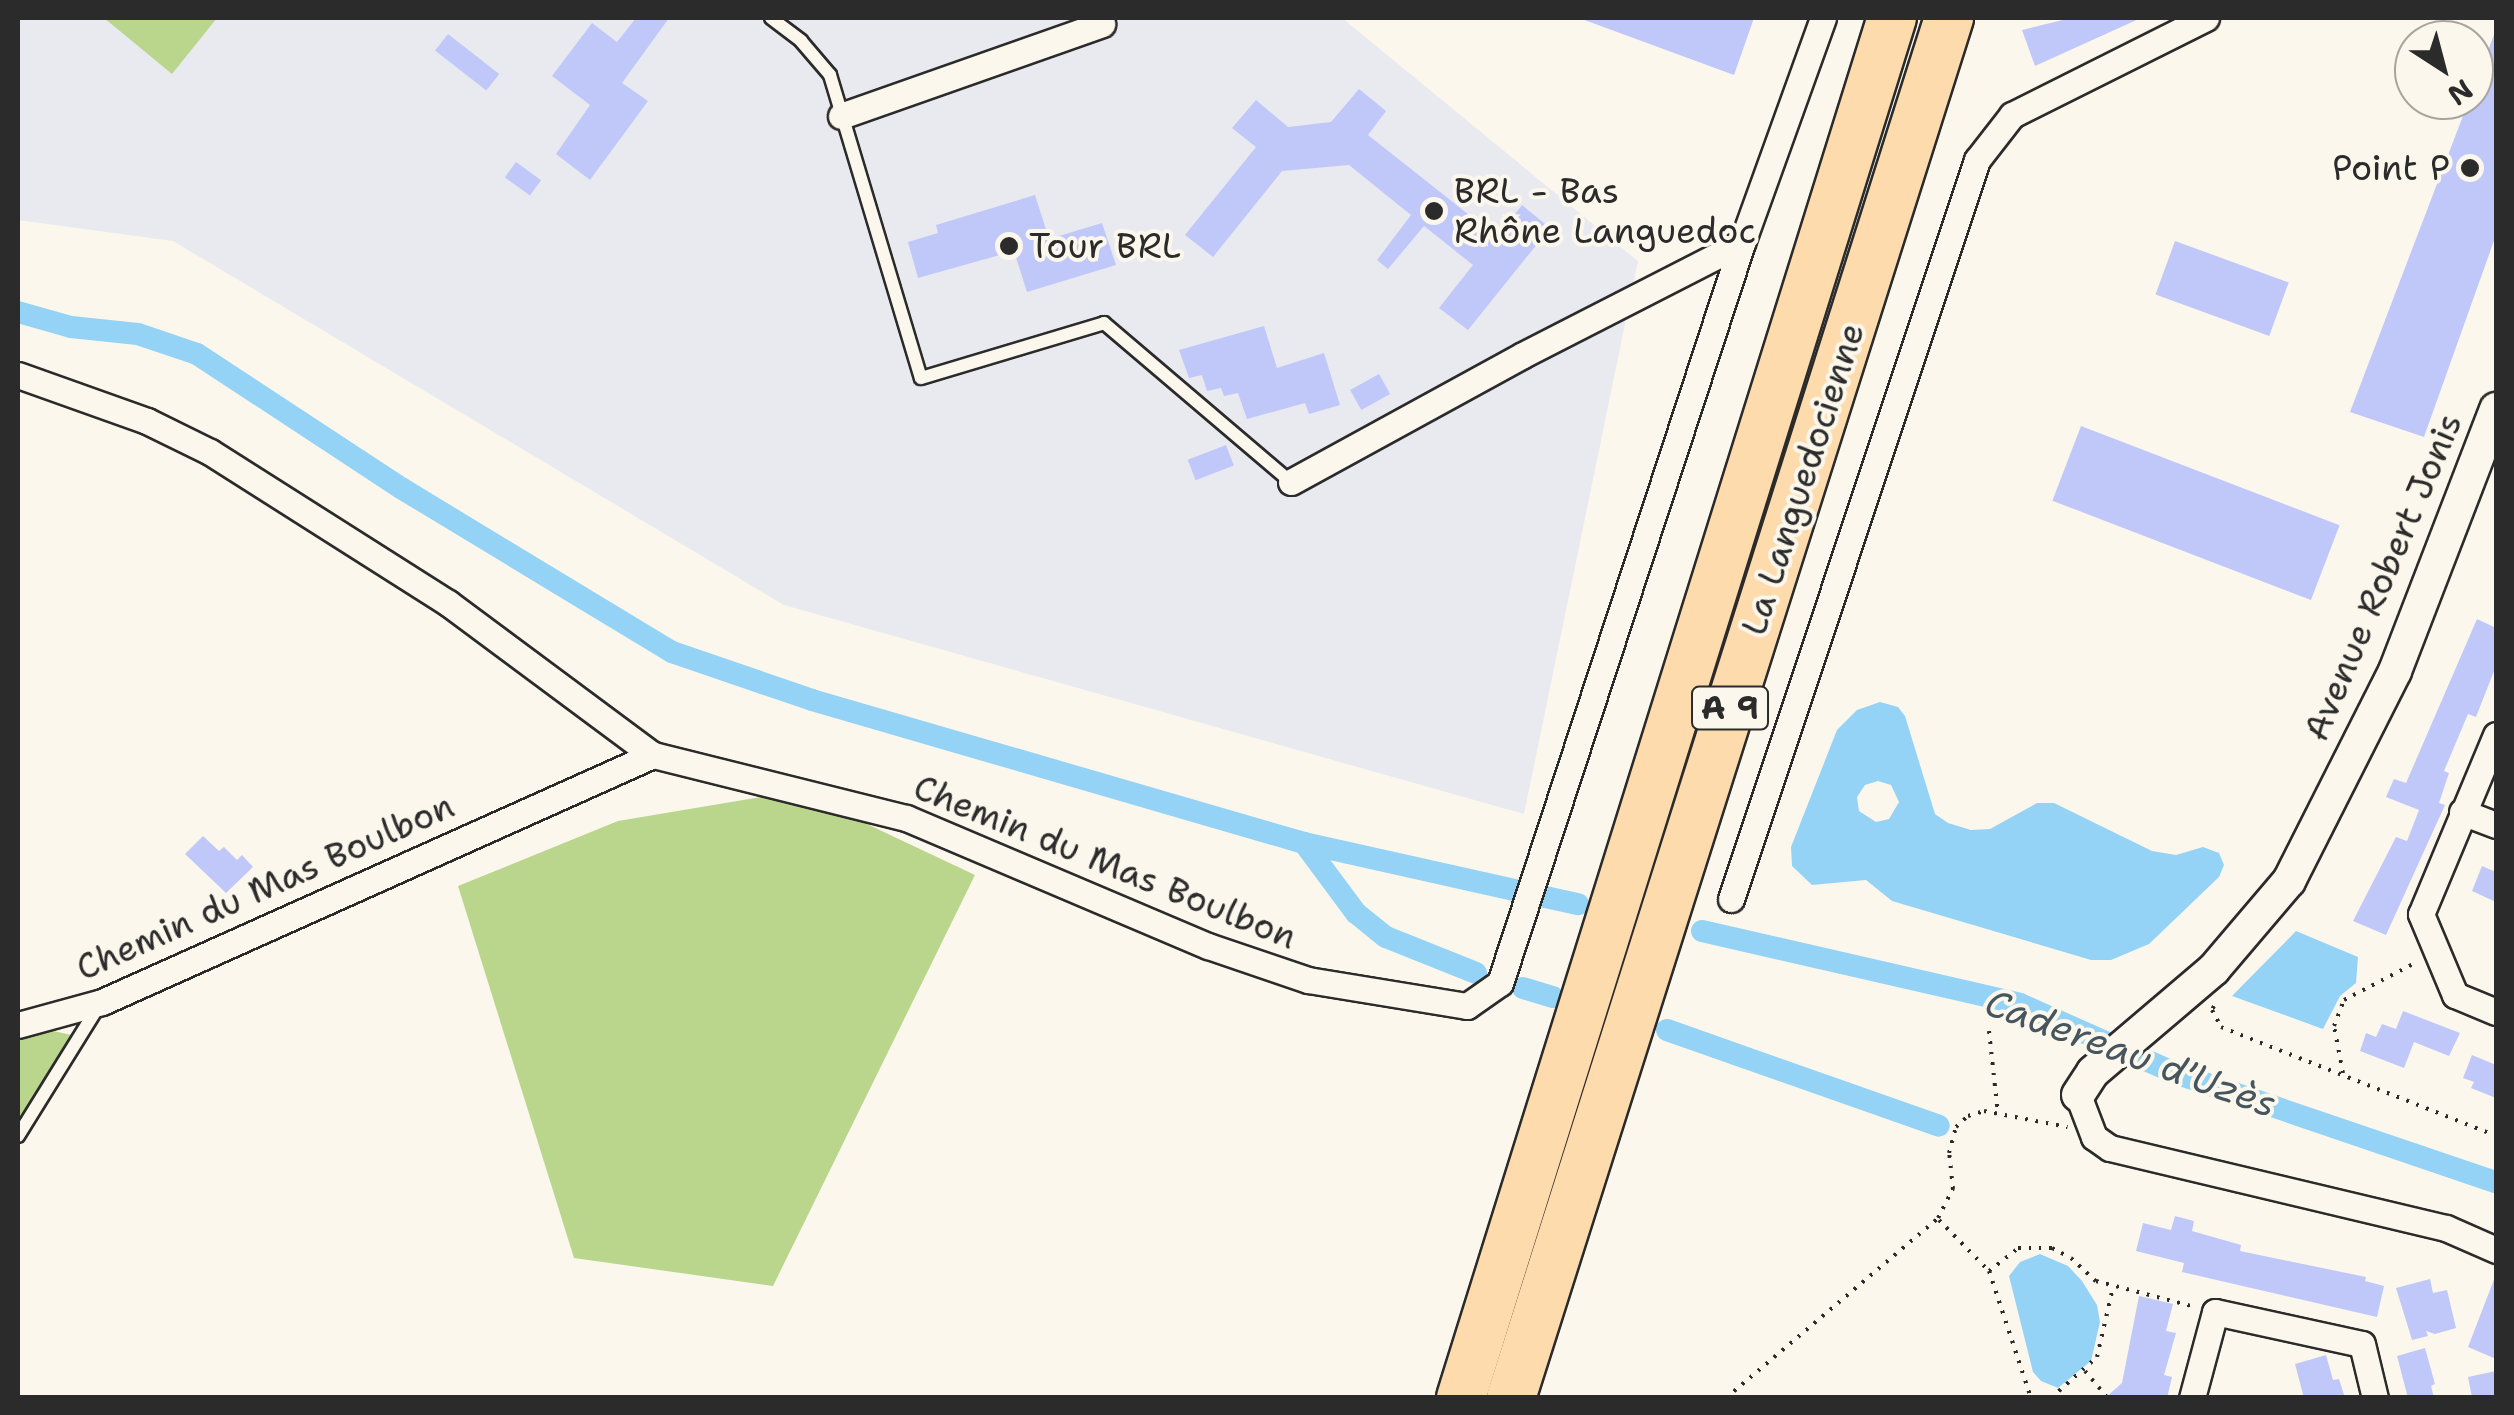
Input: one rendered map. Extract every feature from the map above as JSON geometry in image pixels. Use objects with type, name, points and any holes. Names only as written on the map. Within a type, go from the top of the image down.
[{"type":"highway","name":"La Languedocienne","points":[[1461,1398],[1892,18]]},
{"type":"highway","name":"La Languedocienne","points":[[1511,1398],[1949,18]]},
{"type":"street","name":"Chemin du Mas Boulbon","points":[[18,1025],[102,1002],[654,755],[906,818],[1208,946],[1308,980],[1467,1006],[1500,983],[1742,243],[1823,18]]},
{"type":"street","points":[[1731,898],[1977,160],[2012,116],[2206,18]]},
{"type":"street","points":[[840,116],[1102,24]]},
{"type":"street","points":[[1291,482],[1522,355],[1742,243]]},
{"type":"street","points":[[18,375],[147,421],[210,452],[448,604],[654,755]]},
{"type":"street","name":"Avenue Robert Jonis","points":[[2082,1108],[2093,1072],[2214,969],[2289,881],[2395,671],[2496,409]]},
{"type":"street","points":[[2496,735],[2422,914],[2456,995],[2496,1012]]},
{"type":"street","points":[[2462,812],[2496,825]]},
{"type":"street","points":[[2082,1108],[2094,1137],[2110,1148],[2446,1228],[2496,1250]]},
{"type":"street","points":[[2192,1398],[2214,1312],[2362,1344],[2375,1398]]},
{"type":"lane","points":[[771,18],[801,41],[830,75],[921,378],[1104,322],[1291,482]]},
{"type":"lane","points":[[18,1136],[102,1002]]},
{"type":"path","points":[[2343,1075],[2334,1026],[2344,1000],[2364,986],[2438,952]]},
{"type":"path","points":[[2220,995],[2212,1010],[2221,1026],[2496,1136]]},
{"type":"path","points":[[1989,1031],[1998,1114]]},
{"type":"path","points":[[1726,1398],[1938,1218],[1953,1189],[1948,1153],[1956,1126],[1968,1116],[1984,1111],[2066,1128],[2082,1108]]},
{"type":"path","points":[[1938,1218],[1989,1271],[2031,1398]]},
{"type":"path","points":[[1989,1271],[2018,1248],[2032,1246],[2071,1258],[2096,1281],[2214,1312]]},
{"type":"path","points":[[2051,1398],[2097,1357],[2113,1287]]},
{"type":"path","points":[[2084,1370],[2108,1398]]},
{"type":"shaded area","points":[[18,18],[1342,18],[1638,261],[1524,814],[784,605],[173,241],[18,220]]},
{"type":"green space","points":[[104,18],[217,18],[172,74]]},
{"type":"green space","points":[[797,791],[975,875],[773,1286],[574,1258],[458,886],[618,821]]},
{"type":"green space","points":[[35,1027],[76,1036],[18,1127],[18,1033]]},
{"type":"water","points":[[1880,702],[1898,707],[1905,716],[1935,814],[1948,823],[1971,830],[1990,829],[2037,803],[2054,803],[2152,851],[2176,855],[2203,847],[2219,853],[2224,865],[2219,877],[2149,944],[2111,960],[2091,960],[1892,901],[1866,880],[1812,885],[1792,866],[1791,847],[1837,730],[1857,710]],"holes":[[[1878,781],[1891,785],[1899,802],[1889,819],[1876,822],[1859,811],[1857,797],[1865,785]]]},
{"type":"water","points":[[2296,931],[2358,957],[2356,983],[2340,996],[2323,1029],[2232,996]]},
{"type":"water","points":[[2040,1254],[2068,1266],[2082,1281],[2097,1305],[2100,1322],[2091,1361],[2058,1388],[2041,1381],[2033,1372],[2009,1276],[2020,1262]]},
{"type":"building","points":[[636,18],[669,18],[622,83],[648,101],[590,180],[556,154],[590,105],[552,76],[592,23],[617,42]]},
{"type":"building","points":[[1579,18],[1754,18],[1734,75]]},
{"type":"building","points":[[2071,18],[2141,18],[2035,66],[2022,30]]},
{"type":"building","points":[[448,34],[499,74],[486,91],[435,51]]},
{"type":"building","name":"Point P","points":[[2494,35],[2496,235],[2424,437],[2350,412],[2461,120],[2494,120]]},
{"type":"building","name":"BRL - Bas Rhône Languedoc","points":[[1359,89],[1386,111],[1368,135],[1497,237],[1522,205],[1550,228],[1468,330],[1439,308],[1473,265],[1424,226],[1388,269],[1377,260],[1411,215],[1349,165],[1282,171],[1213,257],[1185,235],[1256,147],[1232,128],[1256,100],[1288,127],[1331,122]]},
{"type":"building","points":[[516,162],[541,180],[530,196],[505,177]]},
{"type":"building","name":"Tour BRL","points":[[1035,195],[1049,239],[1102,223],[1116,265],[1027,292],[1014,251],[918,278],[908,242],[938,233],[936,225]]},
{"type":"building","points":[[2175,241],[2289,282],[2269,336],[2156,295]]},
{"type":"building","points":[[1264,326],[1277,368],[1324,353],[1340,405],[1309,414],[1305,403],[1247,419],[1238,393],[1224,396],[1221,388],[1207,391],[1202,375],[1189,378],[1179,350]]},
{"type":"building","points":[[1379,374],[1390,394],[1361,410],[1350,390]]},
{"type":"building","points":[[2081,426],[2340,525],[2311,600],[2052,501]]},
{"type":"building","points":[[1226,445],[1234,466],[1196,480],[1188,460]]},
{"type":"building","points":[[2477,619],[2496,628],[2496,666],[2476,717],[2468,714],[2444,771],[2449,773],[2439,803],[2445,805],[2386,935],[2353,921],[2396,837],[2407,841],[2419,810],[2386,797],[2394,779],[2406,783]]},
{"type":"building","points":[[203,836],[219,851],[224,847],[237,860],[242,855],[253,867],[226,893],[185,854]]},
{"type":"building","points":[[2482,866],[2496,872],[2496,902],[2472,891]]},
{"type":"building","points":[[2403,1011],[2460,1033],[2449,1056],[2414,1042],[2404,1068],[2360,1051],[2366,1033],[2376,1037],[2382,1024],[2396,1029]]},
{"type":"building","points":[[2472,1055],[2496,1065],[2496,1098],[2471,1088],[2474,1082],[2463,1078]]},
{"type":"building","points":[[2175,1216],[2194,1221],[2192,1231],[2241,1245],[2240,1251],[2366,1277],[2365,1281],[2384,1286],[2377,1317],[2182,1272],[2184,1263],[2136,1251],[2143,1223],[2171,1230]]},
{"type":"building","points":[[2496,1277],[2496,1359],[2468,1347]]},
{"type":"building","points":[[2430,1279],[2433,1293],[2447,1290],[2456,1328],[2435,1334],[2426,1331],[2428,1336],[2412,1340],[2396,1288]]},
{"type":"building","points":[[2139,1296],[2173,1304],[2166,1331],[2176,1333],[2164,1375],[2172,1377],[2167,1398],[2105,1398],[2122,1383]]},
{"type":"building","points":[[2425,1348],[2435,1384],[2431,1386],[2434,1398],[2408,1398],[2397,1356]]},
{"type":"building","points":[[2326,1355],[2333,1380],[2339,1379],[2345,1398],[2304,1398],[2295,1364]]},
{"type":"building","points":[[2496,1371],[2496,1398],[2472,1398],[2468,1377]]},
{"type":"waterway","points":[[18,312],[71,327],[138,334],[197,354],[401,488],[672,652],[812,700],[1304,843],[1578,904]]},
{"type":"waterway","points":[[1304,843],[1356,913],[1386,937],[1476,973]]},
{"type":"waterway","name":"Cadereau d'Uzès","points":[[1702,931],[2020,1004],[2175,1073],[2496,1182]]},
{"type":"waterway","points":[[1523,988],[1553,997]]},
{"type":"waterway","points":[[1667,1030],[1939,1126]]},
{"type":"place","name":"Point P","points":[[2470,168]]},
{"type":"place","name":"BRL - Bas Rhône Languedoc","points":[[1434,211]]},
{"type":"place","name":"Tour BRL","points":[[1009,246]]}]
